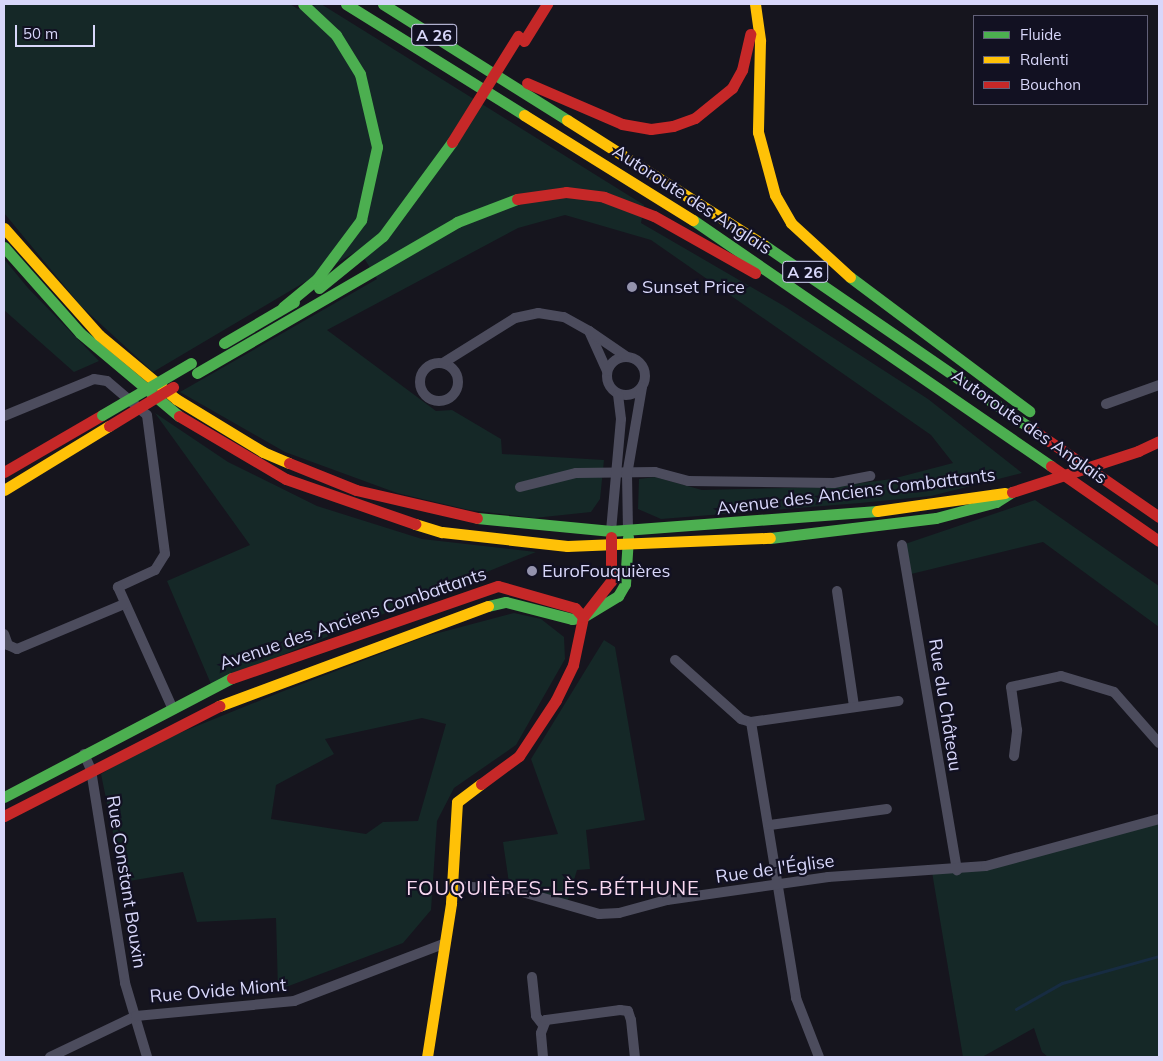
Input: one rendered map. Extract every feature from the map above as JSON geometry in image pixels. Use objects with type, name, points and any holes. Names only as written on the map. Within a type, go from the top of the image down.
[{"type":"main road","points":[[284,307],[317,279],[361,220],[377,147],[360,74],[336,35],[303,4]]},
{"type":"main road","name":"Autoroute des Anglais","points":[[346,4],[716,234],[874,340],[1159,541]]},
{"type":"main road","name":"Autoroute des Anglais","points":[[383,4],[736,226],[1159,517]]},
{"type":"main road","points":[[521,38],[537,4]]},
{"type":"main road","points":[[295,315],[387,241],[455,144],[521,38],[547,4]]},
{"type":"main road","points":[[484,66],[622,124],[651,129],[673,126],[694,118],[732,88],[748,52],[745,4]]},
{"type":"main road","points":[[754,4],[760,41],[758,132],[775,195],[791,223],[845,273],[1059,433],[1119,488]]},
{"type":"main road","points":[[4,490],[109,426],[284,307],[363,256],[408,206],[455,144]]},
{"type":"main road","points":[[4,472],[102,415],[295,315],[457,222],[528,195],[566,192],[604,197],[654,216],[874,340]]},
{"type":"main road","name":"Avenue des Anciens Combattants","points":[[4,228],[60,294],[129,363],[219,428],[263,452],[356,490],[460,518],[611,532],[896,508],[1012,492]]},
{"type":"main road","name":"Avenue des Anciens Combattants","points":[[4,247],[80,333],[149,394],[238,453],[286,479],[340,501],[442,532],[534,544],[629,546],[882,528],[976,508],[1012,492]]},
{"type":"main road","points":[[1012,492],[1138,451],[1159,441]]},
{"type":"main road","points":[[583,617],[618,596],[628,575],[628,531]]},
{"type":"main road","points":[[427,1057],[452,886],[458,802],[520,756],[533,740],[564,686],[583,617],[611,581],[611,532]]},
{"type":"main road","name":"Avenue des Anciens Combattants","points":[[4,797],[172,707],[241,673],[498,586],[575,608],[583,617]]},
{"type":"main road","name":"Avenue des Anciens Combattants","points":[[4,816],[242,694],[464,612],[506,602],[572,619],[583,617]]},
{"type":"street","points":[[443,363],[516,318],[538,313],[564,317],[589,331],[644,371],[626,475],[628,531]]},
{"type":"street","points":[[589,331],[607,371],[607,382],[618,394],[621,419],[614,475],[611,532]]},
{"type":"street","points":[[607,371],[615,360],[627,357]]},
{"type":"street","points":[[4,416],[100,379],[146,415],[156,465],[165,554],[155,570],[118,587],[124,604],[172,707]]},
{"type":"street","points":[[1106,404],[1159,385]]},
{"type":"street","points":[[618,394],[631,395],[642,387]]},
{"type":"street","points":[[520,487],[576,473],[626,475],[656,472],[688,481],[834,483],[870,476]]},
{"type":"street","name":"Rue du Château","points":[[902,545],[957,870]]},
{"type":"street","points":[[837,591],[854,706]]},
{"type":"street","points":[[4,634],[8,644],[17,649],[124,604]]},
{"type":"street","points":[[675,660],[741,719],[751,722],[899,701]]},
{"type":"street","points":[[1014,756],[1017,730],[1011,687],[1061,676],[1114,692],[1159,743]]},
{"type":"street","points":[[751,722],[770,825],[796,998],[819,1057]]},
{"type":"street","name":"Rue Constant Bouxin","points":[[84,754],[91,770],[125,983],[148,1057]]},
{"type":"street","points":[[770,825],[887,808]]},
{"type":"street","name":"Rue de l'Église","points":[[452,886],[512,889],[600,914],[778,884],[957,870],[1017,861],[1159,819]]},
{"type":"street","name":"Rue Ovide Miont","points":[[136,1016],[294,1001],[444,944]]},
{"type":"street","points":[[532,977],[536,1016],[543,1025],[544,1057]]},
{"type":"street","points":[[543,1025],[552,1017],[628,1011],[636,1057]]},
{"type":"street","points":[[50,1057],[136,1016]]},
{"type":"green space","points":[[4,4],[290,4],[298,9],[321,4],[644,205],[641,223],[784,306],[928,399],[1022,473],[931,496],[860,503],[661,519],[638,509],[639,479],[655,477],[702,490],[830,487],[892,479],[953,463],[931,435],[651,240],[565,215],[518,228],[327,330],[436,411],[452,410],[501,439],[502,454],[604,460],[600,499],[591,512],[534,518],[469,510],[397,493],[285,452],[180,392],[377,279],[359,250],[153,372],[81,306],[4,213]]},
{"type":"green space","points":[[4,259],[28,288],[99,361],[74,372],[4,310]]},
{"type":"green space","points":[[155,413],[228,462],[317,506],[422,539],[536,552],[211,684],[167,581],[250,545]]},
{"type":"green space","points":[[1035,500],[1159,586],[1159,627],[1043,542],[907,575],[902,545]]},
{"type":"green space","points":[[514,613],[541,619],[564,637],[565,659],[516,745],[454,788],[437,821],[431,910],[403,943],[278,990],[276,918],[197,922],[183,872],[123,882],[101,774],[150,745],[427,636]],"holes":[[[422,718],[446,724],[418,821],[383,822],[366,834],[271,819],[276,785],[334,754],[325,739]]]},
{"type":"green space","points":[[604,640],[615,647],[645,820],[586,830],[590,869],[577,870],[568,900],[509,883],[503,842],[558,834],[531,759]]},
{"type":"green space","points":[[1159,819],[1159,1057],[1048,1057],[1042,1052],[1034,1028],[982,1057],[963,1057],[932,872],[957,870]]},
{"type":"waterway","points":[[1016,1009],[1062,983],[1159,956]]},
{"type":"traffic: fast","points":[[283,307],[317,279],[361,220],[377,147],[360,74],[336,35],[303,4]]},
{"type":"traffic: fast","points":[[346,4],[524,115]]},
{"type":"traffic: fast","points":[[383,4],[567,120]]},
{"type":"traffic: fast","points":[[319,288],[383,236],[452,142]]},
{"type":"traffic: fast","points":[[197,373],[457,222],[517,199]]},
{"type":"traffic: fast","points":[[693,220],[1051,466]]},
{"type":"traffic: fast","points":[[764,245],[1033,430]]},
{"type":"traffic: fast","points":[[4,247],[80,333],[179,416]]},
{"type":"traffic: fast","points":[[850,277],[1029,411]]},
{"type":"traffic: fast","points":[[224,343],[294,302]]},
{"type":"traffic: fast","points":[[102,415],[191,363]]},
{"type":"traffic: fast","points":[[770,538],[936,518],[996,502],[1012,492]]},
{"type":"traffic: fast","points":[[477,518],[611,531],[877,511]]},
{"type":"traffic: fast","points":[[488,606],[506,602],[572,619],[583,617],[618,596],[625,584],[628,537]]},
{"type":"traffic: fast","points":[[4,797],[232,678]]},
{"type":"traffic: slow","points":[[755,4],[760,41],[758,132],[775,195],[791,223],[850,277]]},
{"type":"traffic: slow","points":[[524,115],[693,220]]},
{"type":"traffic: slow","points":[[567,120],[764,245]]},
{"type":"traffic: slow","points":[[4,228],[99,335],[176,399],[263,452],[289,463]]},
{"type":"traffic: slow","points":[[4,490],[109,426]]},
{"type":"traffic: slow","points":[[877,511],[1005,493]]},
{"type":"traffic: slow","points":[[415,524],[442,532],[567,546],[770,538]]},
{"type":"traffic: slow","points":[[219,706],[488,606]]},
{"type":"traffic: slow","points":[[427,1057],[451,903],[457,802],[481,784]]},
{"type":"traffic: jam","points":[[524,41],[547,4]]},
{"type":"traffic: jam","points":[[527,83],[622,124],[651,129],[673,126],[695,118],[732,88],[742,70],[750,34]]},
{"type":"traffic: jam","points":[[452,142],[518,36]]},
{"type":"traffic: jam","points":[[517,199],[566,192],[604,197],[654,216],[755,273]]},
{"type":"traffic: jam","points":[[109,426],[173,387]]},
{"type":"traffic: jam","points":[[4,472],[102,415]]},
{"type":"traffic: jam","points":[[179,416],[286,479],[415,524]]},
{"type":"traffic: jam","points":[[1033,430],[1159,517]]},
{"type":"traffic: jam","points":[[1138,451],[1159,441]]},
{"type":"traffic: jam","points":[[1012,492],[1138,451]]},
{"type":"traffic: jam","points":[[289,463],[356,490],[477,518]]},
{"type":"traffic: jam","points":[[1051,466],[1159,541]]},
{"type":"traffic: jam","points":[[481,784],[519,756],[556,700],[573,665],[583,617],[611,581],[611,537]]},
{"type":"traffic: jam","points":[[232,678],[498,586],[575,608],[583,617]]},
{"type":"traffic: jam","points":[[4,816],[219,706]]},
{"type":"place","name":"Sunset Price","points":[[632,287]]},
{"type":"place","name":"EuroFouquières","points":[[532,571]]},
{"type":"district","name":"FOUQUIÈRES-LÈS-BÉTHUNE","points":[[553,887]]}]
